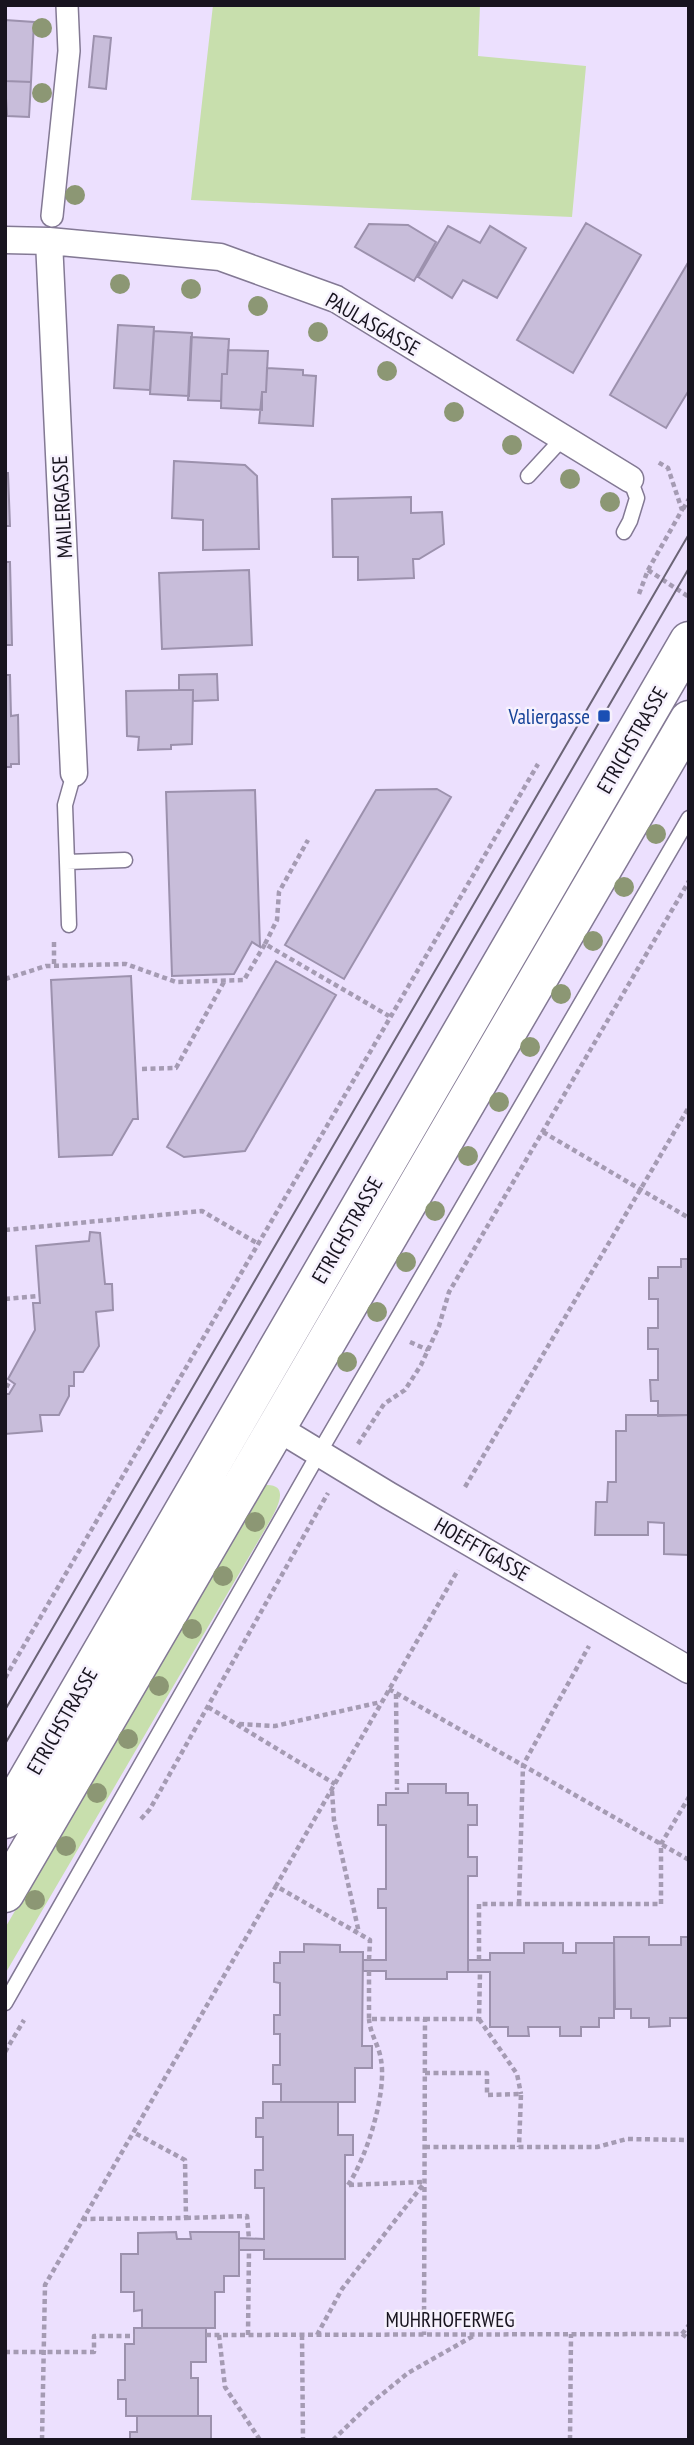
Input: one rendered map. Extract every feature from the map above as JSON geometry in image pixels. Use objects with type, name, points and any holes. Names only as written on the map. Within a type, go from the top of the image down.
[{"type":"main road","name":"ETRICHSTRASSE","points":[[5,1819],[686,623]]},
{"type":"main road","name":"ETRICHSTRASSE","points":[[5,1893],[689,719]]},
{"type":"street","name":"MAILERGASSE","points":[[67,5],[69,51],[51,229],[74,773]]},
{"type":"street","name":"PAULASGASSE","points":[[5,240],[51,229],[220,257],[336,299],[630,479]]},
{"type":"street","name":"HOEFFTGASSE","points":[[276,1427],[388,1496],[689,1670]]},
{"type":"lane","points":[[527,476],[563,438]]},
{"type":"lane","points":[[624,532],[637,498],[630,479]]},
{"type":"lane","points":[[69,925],[65,804],[74,773]]},
{"type":"lane","points":[[5,2003],[319,1453],[689,818]]},
{"type":"lane","points":[[67,862],[125,860]]},
{"type":"path","points":[[682,510],[689,499]]},
{"type":"path","points":[[639,594],[648,570],[689,597],[686,623]]},
{"type":"path","points":[[5,1678],[538,764]]},
{"type":"path","points":[[5,979],[46,966],[126,964],[176,982],[244,980],[277,920],[279,892],[308,840]]},
{"type":"path","points":[[265,944],[389,1016]]},
{"type":"path","points":[[142,1069],[176,1068],[225,981]]},
{"type":"path","points":[[465,1487],[689,1107]]},
{"type":"path","points":[[542,1132],[689,1217]]},
{"type":"path","points":[[5,1230],[202,1211],[257,1243]]},
{"type":"path","points":[[5,1299],[39,1296]]},
{"type":"path","points":[[5,1384],[13,1388]]},
{"type":"path","points":[[42,2440],[45,2285],[459,1568]]},
{"type":"path","points":[[519,1904],[523,1765],[590,1644]]},
{"type":"path","points":[[389,1689],[689,1860]]},
{"type":"path","points":[[396,1693],[397,1790]]},
{"type":"path","points":[[238,1724],[275,1726],[382,1702]]},
{"type":"path","points":[[208,1707],[335,1784]]},
{"type":"path","points":[[331,1790],[334,1820],[360,1934]]},
{"type":"path","points":[[478,1960],[479,1904],[661,1904],[662,1844],[689,1797]]},
{"type":"path","points":[[276,1886],[370,1940],[369,1960]]},
{"type":"path","points":[[369,1971],[370,2032],[382,2062],[382,2083],[368,2146],[348,2185],[425,2182]]},
{"type":"path","points":[[480,1972],[479,2019],[517,2074],[521,2094],[519,2147]]},
{"type":"path","points":[[369,2019],[479,2019]]},
{"type":"path","points":[[425,2019],[425,2335]]},
{"type":"path","points":[[425,2073],[487,2073],[487,2095],[521,2094]]},
{"type":"path","points":[[133,2132],[185,2161],[186,2218]]},
{"type":"path","points":[[425,2147],[597,2147],[627,2139],[689,2140]]},
{"type":"path","points":[[317,2335],[342,2288],[425,2182]]},
{"type":"path","points":[[82,2219],[247,2216],[248,2239]]},
{"type":"path","points":[[248,2250],[248,2335]]},
{"type":"path","points":[[689,2325],[682,2334],[689,2339]]},
{"type":"path","points":[[570,2440],[571,2334]]},
{"type":"path","name":"MUHRHOFERWEG","points":[[206,2335],[682,2334]]},
{"type":"path","points":[[219,2335],[225,2386],[260,2440]]},
{"type":"path","points":[[302,2335],[303,2440]]},
{"type":"path","points":[[333,2440],[370,2404],[408,2373],[477,2335]]},
{"type":"path","points":[[5,2352],[94,2352],[94,2336],[134,2336]]},
{"type":"green space","points":[[213,5],[480,5],[478,56],[586,66],[572,217],[191,200]]},
{"type":"green space","points":[[266,1485],[279,1489],[279,1501],[274,1514],[5,1974],[5,1928],[261,1489]]},
{"type":"building","points":[[5,20],[34,22],[31,82],[5,81]]},
{"type":"building","points":[[94,36],[111,38],[106,89],[89,87]]},
{"type":"building","points":[[5,81],[31,82],[29,117],[7,116]]},
{"type":"building","points":[[586,223],[641,255],[573,373],[517,340]]},
{"type":"building","points":[[369,224],[408,225],[436,242],[414,281],[355,247]]},
{"type":"building","points":[[448,226],[480,243],[490,226],[526,248],[497,298],[463,280],[452,298],[418,277]]},
{"type":"building","points":[[689,261],[689,390],[666,428],[610,395]]},
{"type":"building","points":[[118,325],[154,327],[150,390],[114,388]]},
{"type":"building","points":[[154,331],[192,333],[189,396],[150,394]]},
{"type":"building","points":[[191,337],[229,339],[227,374],[222,374],[221,401],[188,400]]},
{"type":"building","points":[[228,350],[268,351],[266,392],[262,392],[262,410],[221,408],[222,374],[227,374]]},
{"type":"building","points":[[267,368],[303,370],[303,375],[316,376],[313,426],[259,423],[262,392],[266,392]]},
{"type":"building","points":[[174,461],[245,465],[257,476],[259,549],[203,550],[203,520],[172,518]]},
{"type":"building","points":[[5,473],[8,473],[10,526],[5,526]]},
{"type":"building","points":[[411,497],[411,513],[442,512],[444,544],[419,559],[413,559],[414,578],[358,580],[358,557],[333,557],[332,499]]},
{"type":"building","points":[[5,562],[10,562],[12,645],[5,645]]},
{"type":"building","points":[[249,570],[252,645],[162,649],[159,573]]},
{"type":"building","points":[[217,674],[218,700],[193,701],[193,690],[179,690],[179,675]]},
{"type":"building","points":[[5,675],[10,675],[11,716],[18,715],[19,764],[11,764],[11,767],[5,767]]},
{"type":"building","points":[[193,690],[192,744],[171,745],[171,749],[138,750],[139,737],[127,736],[126,691]]},
{"type":"building","points":[[437,789],[451,797],[344,979],[285,945],[376,790]]},
{"type":"building","points":[[255,790],[260,947],[252,942],[234,974],[172,976],[166,792]]},
{"type":"building","points":[[276,961],[336,995],[245,1151],[184,1157],[167,1147]]},
{"type":"building","points":[[131,976],[138,1119],[133,1119],[112,1155],[59,1157],[51,980]]},
{"type":"building","points":[[90,1232],[100,1233],[105,1284],[112,1284],[113,1310],[96,1312],[99,1346],[83,1372],[74,1372],[74,1386],[69,1386],[69,1396],[59,1415],[40,1415],[42,1431],[5,1434],[5,1394],[9,1394],[15,1384],[8,1379],[35,1330],[33,1303],[40,1303],[36,1246],[89,1241]]},
{"type":"building","points":[[681,1259],[689,1259],[689,1415],[658,1416],[658,1401],[651,1401],[650,1380],[658,1380],[658,1349],[648,1349],[648,1328],[658,1328],[658,1299],[649,1299],[649,1278],[658,1278],[658,1267],[681,1267]]},
{"type":"building","points":[[626,1415],[689,1415],[689,1555],[664,1554],[664,1523],[648,1522],[648,1535],[595,1535],[596,1502],[607,1502],[608,1482],[616,1482],[616,1431],[626,1431]]},
{"type":"building","points":[[408,1784],[446,1784],[446,1793],[468,1793],[468,1805],[477,1805],[477,1825],[468,1825],[468,1857],[477,1857],[477,1876],[468,1876],[468,1972],[447,1972],[447,1979],[386,1979],[386,1971],[363,1971],[363,1960],[386,1960],[386,1908],[378,1908],[378,1889],[386,1889],[386,1825],[378,1825],[378,1805],[386,1805],[386,1793],[408,1793]]},
{"type":"building","points":[[614,1937],[649,1937],[649,1945],[681,1945],[681,1937],[689,1937],[689,2018],[670,2018],[670,2026],[649,2027],[649,2018],[631,2018],[631,2009],[615,2009]]},
{"type":"building","points":[[524,1943],[563,1943],[563,1953],[576,1953],[576,1943],[614,1943],[614,2018],[599,2018],[599,2027],[581,2027],[581,2036],[560,2036],[560,2027],[528,2027],[529,2036],[508,2036],[508,2027],[490,2027],[490,1972],[468,1972],[468,1960],[490,1960],[490,1953],[524,1953]]},
{"type":"building","points":[[304,1944],[340,1945],[340,1952],[363,1952],[362,2046],[372,2046],[372,2068],[355,2068],[355,2102],[281,2102],[281,2084],[273,2084],[273,2065],[280,2065],[280,2034],[274,2034],[274,2015],[280,2015],[280,1983],[274,1982],[274,1963],[280,1963],[280,1952],[304,1952]]},
{"type":"building","points":[[263,2102],[338,2102],[338,2135],[353,2135],[353,2155],[345,2155],[345,2259],[264,2259],[264,2250],[239,2250],[239,2238],[264,2239],[264,2188],[255,2188],[255,2170],[263,2170],[263,2137],[256,2137],[256,2118],[263,2118]]},
{"type":"building","points":[[176,2232],[177,2239],[191,2239],[190,2232],[239,2232],[239,2276],[224,2276],[224,2292],[215,2292],[215,2328],[142,2328],[142,2310],[134,2311],[134,2292],[121,2292],[121,2254],[138,2254],[138,2233]]},
{"type":"building","points":[[134,2328],[206,2328],[206,2362],[191,2362],[191,2378],[198,2378],[198,2416],[126,2416],[126,2399],[118,2399],[118,2380],[125,2380],[125,2344],[134,2344]]},
{"type":"building","points":[[137,2416],[211,2416],[211,2440],[130,2440],[130,2432],[137,2432]]},
{"type":"tram line","points":[[5,1710],[689,534]]},
{"type":"tram line","points":[[5,1744],[689,568]]},
{"type":"place","name":"Valiergasse","points":[[604,716]]}]
